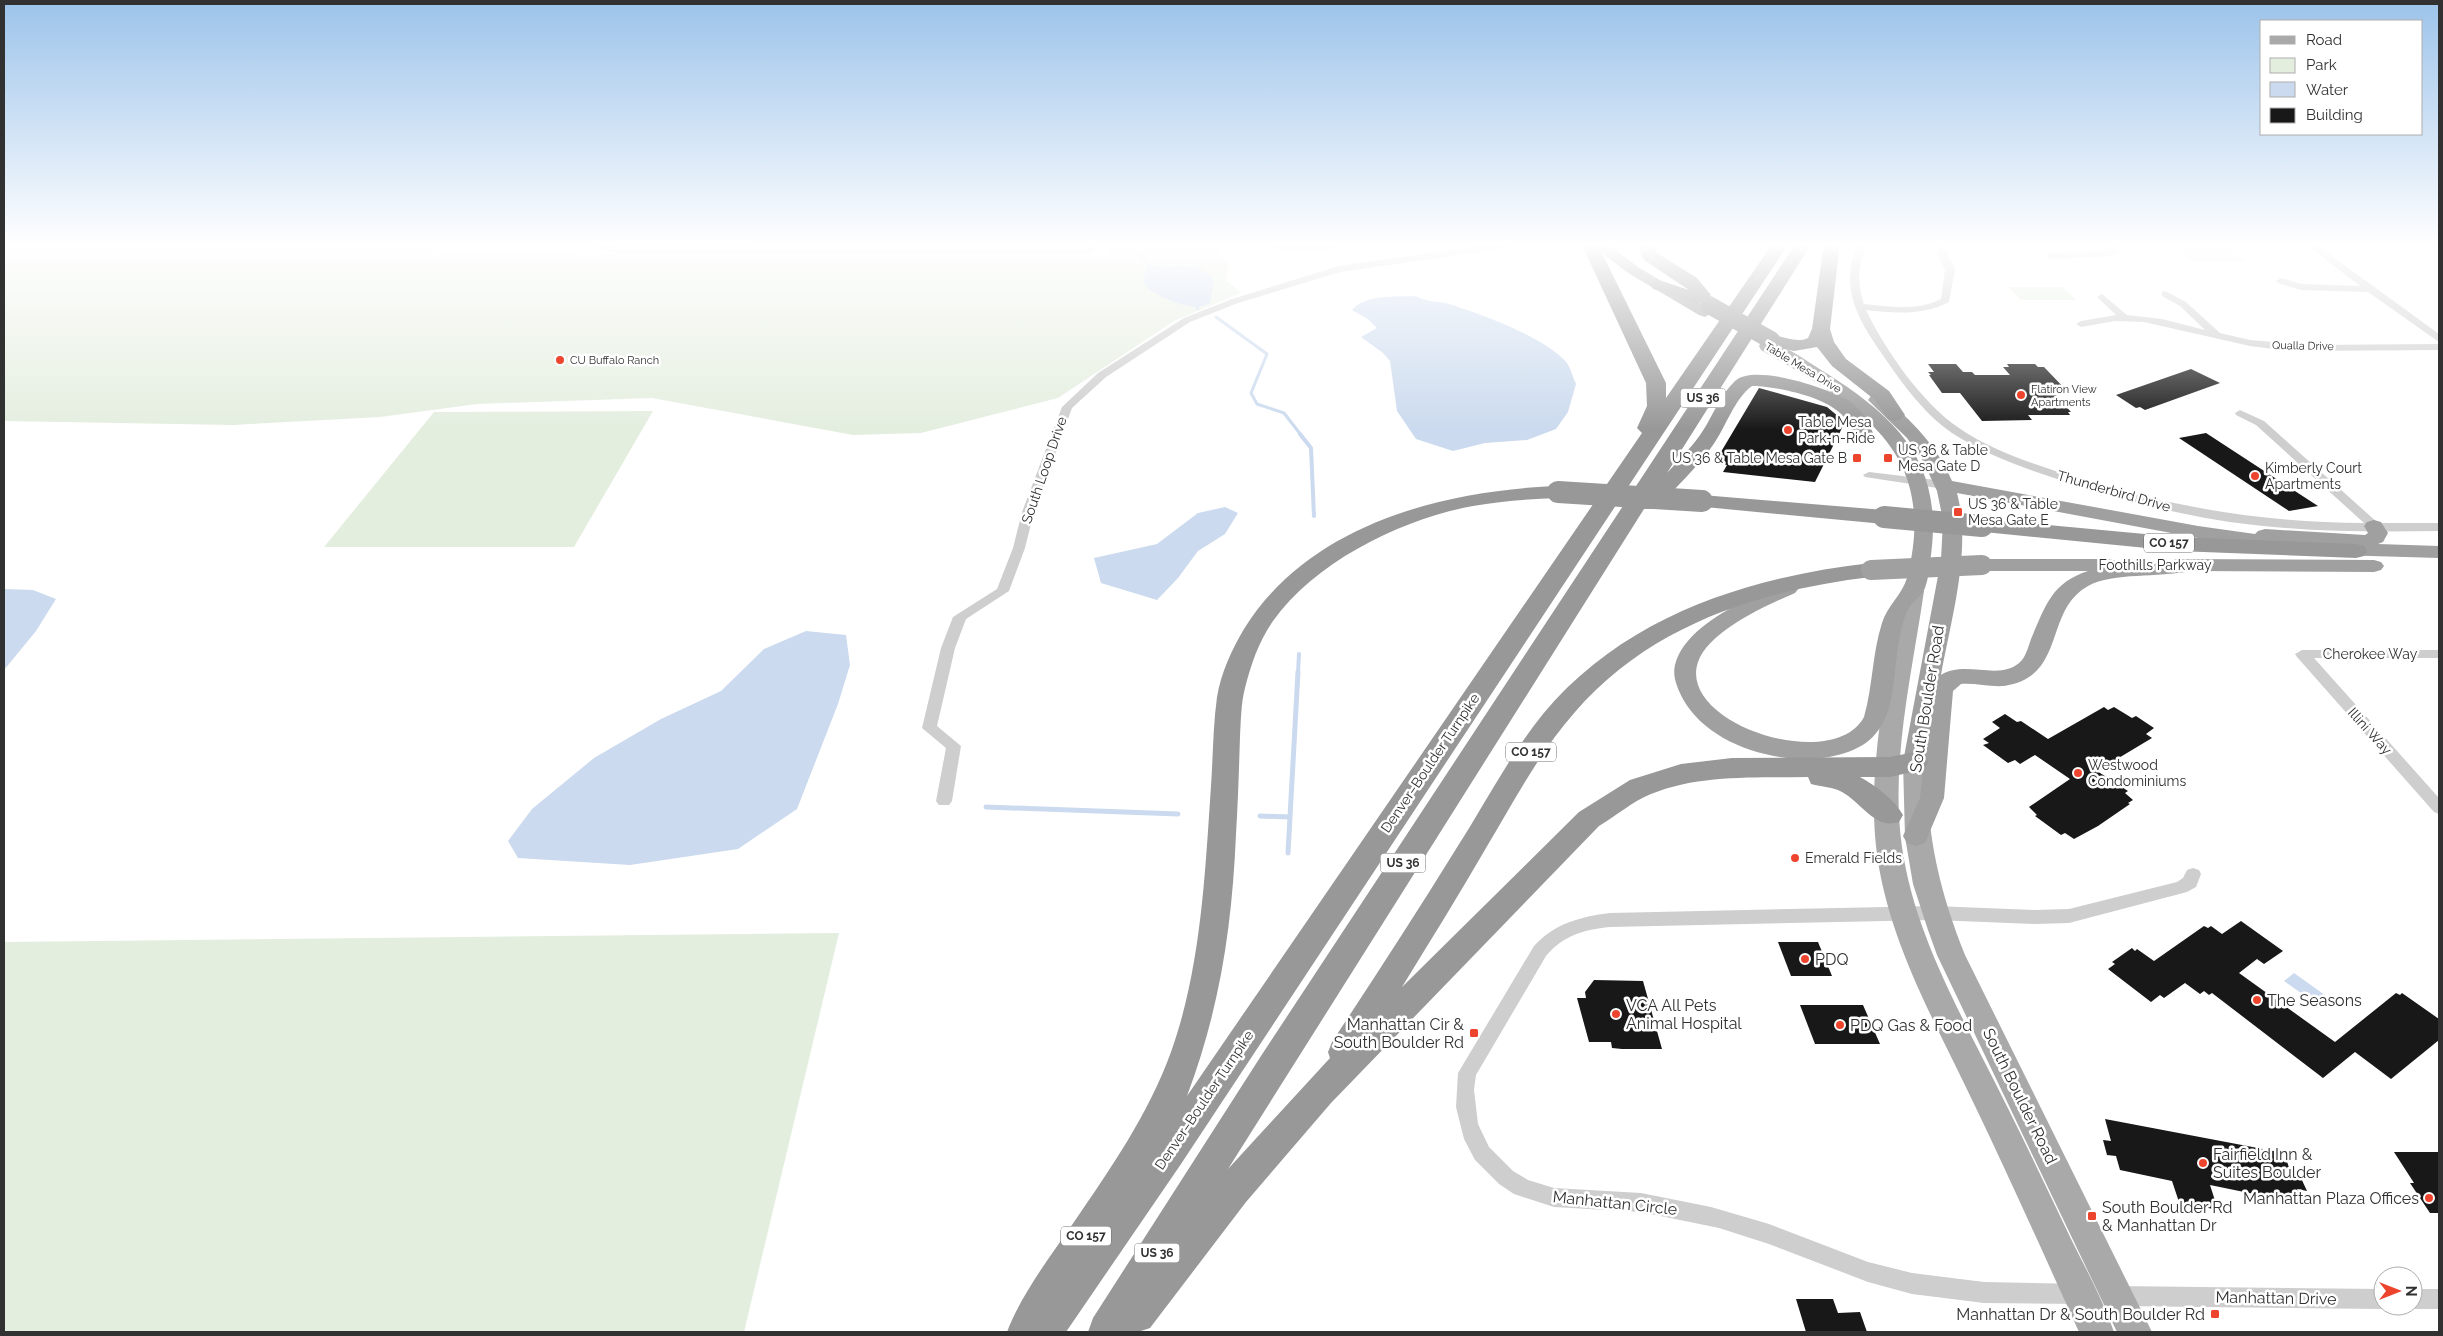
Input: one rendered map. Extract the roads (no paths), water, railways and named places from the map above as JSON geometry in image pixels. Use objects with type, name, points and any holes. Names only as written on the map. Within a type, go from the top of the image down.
[{"type":"highway","points":[[1607,305],[1616,325],[1641,352],[1656,383],[1657,406],[1634,462]]},
{"type":"highway","points":[[1712,305],[1771,340],[1792,346],[1816,341],[1821,329],[1824,305]]},
{"type":"highway","name":"Denver–Boulder Turnpike","points":[[1043,1332],[1169,1152],[1739,305]]},
{"type":"highway","name":"US 36","points":[[1107,1332],[1273,1066],[1764,305]]},
{"type":"highway","points":[[1821,329],[1831,355],[1882,393],[1890,403],[1895,415]]},
{"type":"highway","name":"Table Mesa Drive","points":[[1771,340],[1868,412],[1901,448],[1919,481],[1923,505],[1923,532],[1920,558]]},
{"type":"highway","name":"Table Mesa Drive","points":[[1792,346],[1849,378],[1895,415],[1927,453],[1944,485],[1953,521],[1950,558]]},
{"type":"highway","points":[[1603,554],[1697,452],[1744,382],[1763,381],[1826,398],[1846,408],[1858,421],[1863,432]]},
{"type":"highway","points":[[1863,432],[1868,412]]},
{"type":"highway","points":[[1927,453],[1962,477],[2008,496]]},
{"type":"highway","points":[[1944,485],[2253,540],[2356,551]]},
{"type":"highway","name":"CO 157","points":[[1026,1332],[1148,1140],[1171,1096],[1189,1048],[1201,1004],[1212,935],[1230,696],[1237,668],[1268,610],[1302,576],[1326,559],[1382,527],[1407,516],[1451,503],[1515,494],[1558,492],[1702,501],[2177,544],[2356,551],[2439,552]]},
{"type":"highway","points":[[2130,518],[2272,536],[2351,541],[2373,540],[2378,533],[2374,526]]},
{"type":"highway","name":"South Boulder Road","points":[[1913,591],[1920,558]]},
{"type":"highway","name":"South Boulder Road","points":[[1902,765],[1950,558]]},
{"type":"highway","name":"Foothills Parkway","points":[[1913,591],[1897,610],[1890,633],[1877,710],[1872,724],[1854,740],[1818,751],[1796,751],[1766,745],[1745,738],[1709,716],[1696,702],[1687,683],[1687,661],[1692,652],[1714,629],[1761,599],[1788,588],[1872,570],[1982,565],[2439,567]]},
{"type":"highway","points":[[1916,836],[1932,798],[1942,690],[1951,678],[1957,676],[2001,678],[2024,671],[2032,664],[2059,599],[2066,590],[2090,577],[2113,571],[2162,570],[2190,565]]},
{"type":"highway","name":"CO 157","points":[[1122,1332],[1208,1222],[1319,1092],[1538,741],[1583,687],[1643,641],[1710,607],[1752,592],[1803,578],[1872,570]]},
{"type":"highway","points":[[1319,1092],[1589,819],[1640,787],[1682,774],[1732,768],[1902,765]]},
{"type":"highway","points":[[1732,768],[1774,776],[1828,777],[1844,780],[1868,795],[1889,815]]},
{"type":"main road","name":"South Boulder Road","points":[[1913,591],[1902,765],[1889,815],[1892,869],[1903,915],[1922,964],[2097,1332]]},
{"type":"main road","name":"South Boulder Road","points":[[1902,765],[1923,876],[1934,913],[1951,955],[2135,1332]]},
{"type":"street","name":"South Loop Drive","points":[[944,801],[954,746],[929,728],[948,648],[960,617],[1003,591],[1019,548],[1028,512],[1067,407],[1102,375],[1140,349],[1187,320],[1222,305]]},
{"type":"street","points":[[1859,306],[1925,309],[1937,305]]},
{"type":"street","points":[[2110,305],[2123,318]]},
{"type":"street","points":[[2185,305],[2209,326],[2215,334]]},
{"type":"street","points":[[2393,305],[2439,339]]},
{"type":"street","name":"Thunderbird Drive","points":[[1859,306],[1868,327],[1887,354],[1937,416],[1969,438],[2002,455],[2086,484],[2146,502],[2196,512],[2279,524],[2439,528]]},
{"type":"street","name":"Qualla Drive","points":[[2081,324],[2123,318],[2164,322],[2247,342],[2275,346],[2439,347]]},
{"type":"street","points":[[2240,413],[2260,423],[2374,526]]},
{"type":"street","points":[[1869,475],[1944,485]]},
{"type":"street","name":"Cherokee Way","points":[[2302,654],[2439,654]]},
{"type":"street","name":"Illini Way","points":[[2302,654],[2439,808]]},
{"type":"street","name":"Manhattan Circle","points":[[2080,1294],[2012,1294],[1952,1290],[1888,1278],[1728,1221],[1655,1204],[1554,1199],[1521,1187],[1499,1171],[1476,1145],[1465,1118],[1462,1094],[1467,1073],[1540,952],[1550,938],[1564,929],[1610,920],[1934,913],[1974,913],[2035,918],[2069,916],[2180,887],[2190,882],[2193,874]]},
{"type":"street","name":"Manhattan Drive","points":[[2080,1294],[2373,1299]]},
{"type":"street","points":[[2423,1299],[2439,1299]]},
{"type":"water","points":[[1187,305],[1204,305],[1199,307]]},
{"type":"water","points":[[1358,305],[1453,305],[1512,328],[1544,344],[1567,363],[1576,384],[1568,412],[1556,429],[1527,440],[1485,443],[1453,451],[1416,439],[1397,411],[1390,361],[1383,353],[1361,337],[1377,328],[1368,319],[1352,310]]},
{"type":"water","points":[[1225,507],[1238,513],[1225,534],[1198,551],[1178,578],[1157,600],[1101,583],[1094,558],[1157,544],[1198,513]]},
{"type":"water","points":[[4,589],[33,590],[56,599],[36,631],[4,670]]},
{"type":"water","points":[[806,631],[846,635],[850,665],[838,704],[797,809],[738,849],[630,865],[518,858],[508,841],[532,809],[594,758],[661,719],[721,691],[764,649]]},
{"type":"water","points":[[2294,973],[2329,998],[2317,1008],[2310,1002],[2311,1000],[2284,981]]},
{"type":"waterway","points":[[1216,317],[1267,354],[1251,393],[1257,404],[1284,413],[1301,435]]},
{"type":"waterway","points":[[1300,434],[1311,448],[1314,516]]},
{"type":"waterway","points":[[1298,673],[1299,654]]},
{"type":"waterway","points":[[1288,853],[1298,672]]},
{"type":"waterway","points":[[986,807],[1178,814]]},
{"type":"waterway","points":[[1260,816],[1289,817]]},
{"type":"place","name":"CU Buffalo Ranch","points":[[560,360]]},
{"type":"place","name":"Flatiron View Apartments","points":[[2021,395]]},
{"type":"place","name":"Table Mesa Park-n-Ride","points":[[1788,430]]},
{"type":"place","name":"US 36 & Table Mesa Gate B","points":[[1857,458]]},
{"type":"place","name":"US 36 & Table Mesa Gate D","points":[[1888,458]]},
{"type":"place","name":"Kimberly Court Apartments","points":[[2255,476]]},
{"type":"place","name":"US 36 & Table Mesa Gate E","points":[[1958,512]]},
{"type":"place","name":"Westwood Condominiums","points":[[2078,773]]},
{"type":"place","name":"Emerald Fields","points":[[1795,858]]},
{"type":"place","name":"PDQ","points":[[1805,959]]},
{"type":"place","name":"The Seasons","points":[[2257,1000]]},
{"type":"place","name":"VCA All Pets Animal Hospital","points":[[1616,1014]]},
{"type":"place","name":"PDQ Gas & Food","points":[[1840,1025]]},
{"type":"place","name":"Manhattan Cir & South Boulder Rd","points":[[1474,1033]]},
{"type":"place","name":"Fairfield Inn & Suites Boulder","points":[[2203,1163]]},
{"type":"place","name":"Manhattan Plaza Offices","points":[[2429,1198]]},
{"type":"place","name":"South Boulder Rd & Manhattan Dr","points":[[2092,1216]]},
{"type":"place","name":"Manhattan Dr & South Boulder Rd","points":[[2215,1314]]}]
